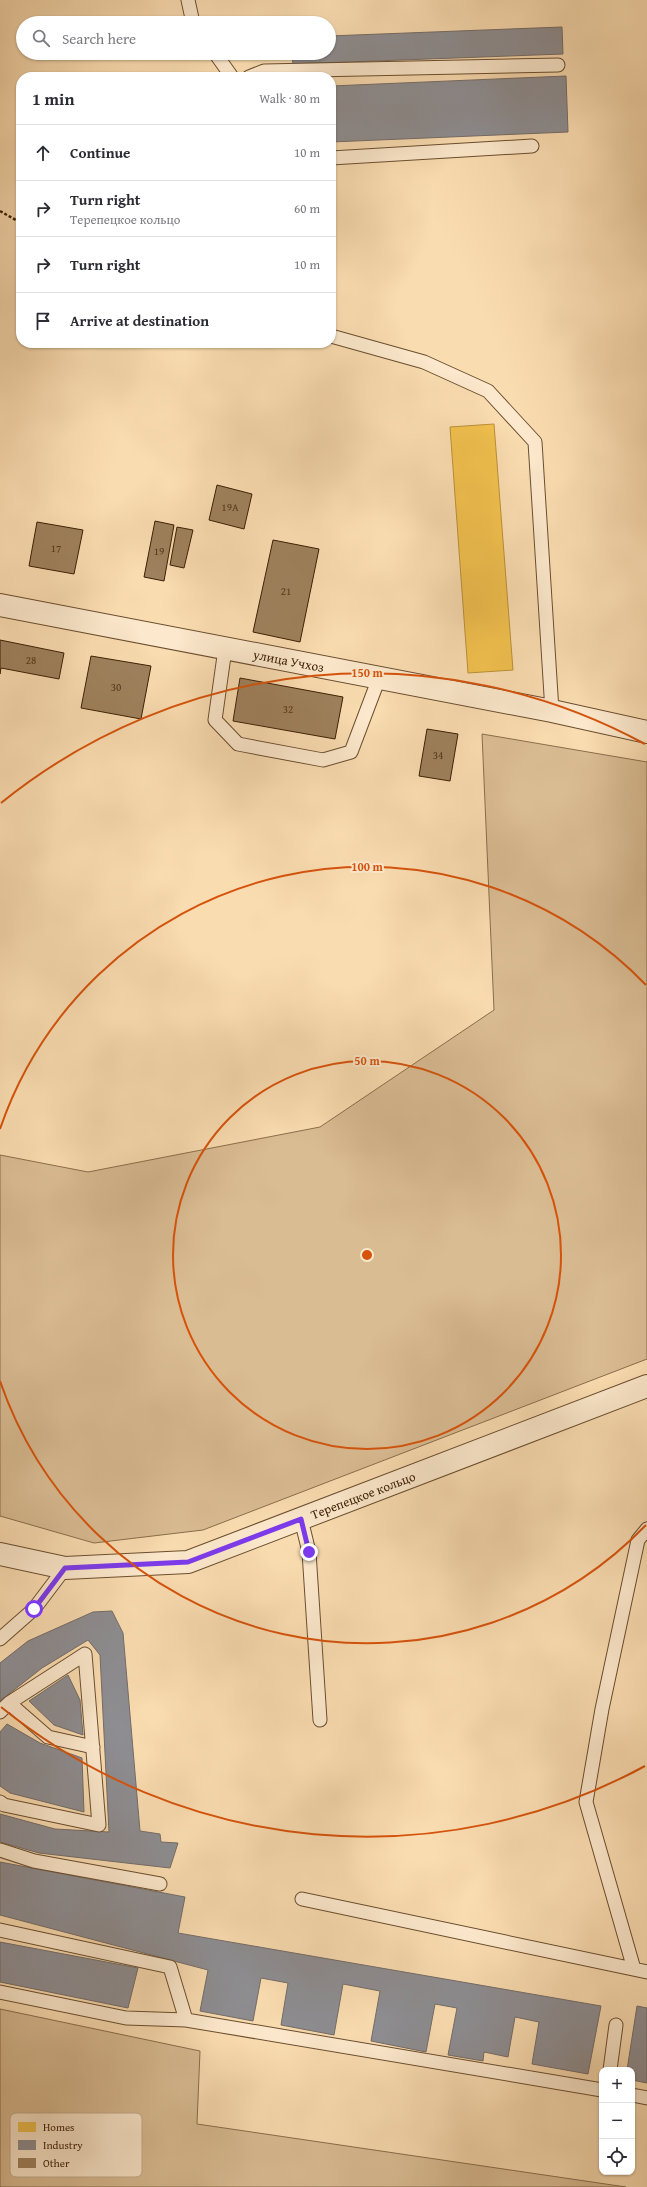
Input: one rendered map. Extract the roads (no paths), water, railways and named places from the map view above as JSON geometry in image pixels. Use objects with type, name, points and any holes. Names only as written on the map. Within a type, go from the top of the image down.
[{"type":"street","name":"улица Учхоз","points":[[0,605],[552,711],[647,732]]},
{"type":"street","name":"Терепецкое кольцо","points":[[0,1554],[65,1568],[188,1562],[647,1386]]},
{"type":"lane","points":[[188,0],[191,16]]},
{"type":"lane","points":[[220,60],[228,72]]},
{"type":"lane","points":[[262,72],[558,65]]},
{"type":"lane","points":[[336,158],[532,146]]},
{"type":"lane","points":[[336,337],[424,362],[488,391],[535,442],[552,711]]},
{"type":"lane","points":[[225,649],[215,720],[238,744],[323,760],[351,752],[379,678]]},
{"type":"lane","points":[[301,1519],[309,1552],[320,1720]]},
{"type":"lane","points":[[634,1969],[586,1802],[602,1709],[638,1540],[647,1529]]},
{"type":"lane","points":[[0,1639],[34,1609],[65,1568]]},
{"type":"lane","points":[[0,1802],[4,1805],[99,1825],[86,1654],[5,1708],[48,1737],[93,1747]]},
{"type":"lane","points":[[0,1850],[34,1861],[160,1884]]},
{"type":"lane","points":[[302,1899],[647,1972]]},
{"type":"lane","points":[[0,1930],[170,1967],[186,2020]]},
{"type":"lane","points":[[0,1992],[126,2018],[186,2020],[599,2089]]},
{"type":"lane","points":[[610,2067],[616,2025]]},
{"type":"lane","points":[[635,2096],[647,2098]]}]
